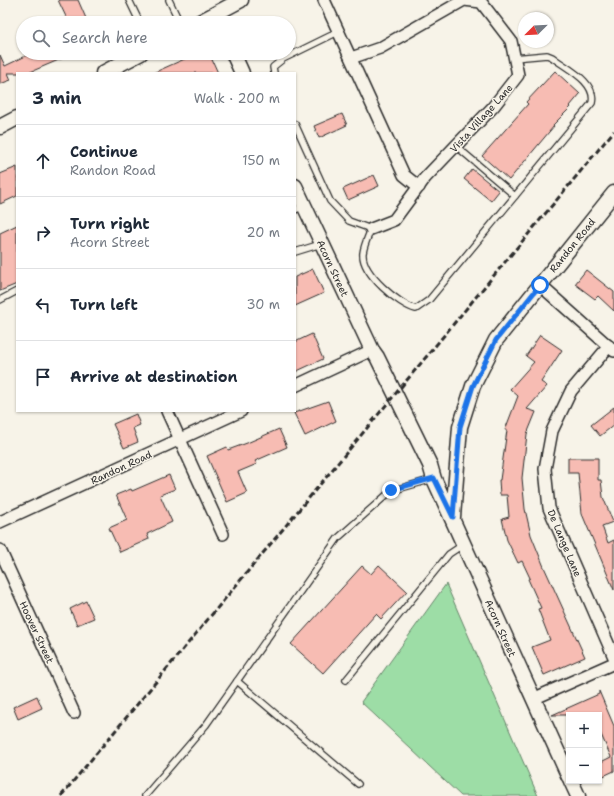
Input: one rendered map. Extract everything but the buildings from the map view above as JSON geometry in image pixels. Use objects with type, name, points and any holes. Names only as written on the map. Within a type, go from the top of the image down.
[{"type":"street","points":[[221,16],[241,0]]},
{"type":"street","points":[[324,0],[404,175],[419,187]]},
{"type":"street","name":"Vista Village Lane","points":[[351,58],[380,48],[464,0],[481,2],[511,41],[518,75],[493,107],[419,187],[394,220],[371,229]]},
{"type":"street","points":[[105,72],[128,60]]},
{"type":"street","points":[[236,60],[242,72]]},
{"type":"street","points":[[0,127],[16,119]]},
{"type":"street","name":"Acorn Street","points":[[296,190],[300,208],[322,244],[372,350],[377,357],[430,465],[434,478],[453,517],[566,770]]},
{"type":"street","name":"Randon Road","points":[[453,517],[460,427],[473,386],[496,340],[614,193]]},
{"type":"street","points":[[540,285],[612,349]]},
{"type":"street","name":"De Lange Lane","points":[[612,349],[571,392],[552,431],[546,469],[549,508],[614,656]]},
{"type":"street","points":[[296,386],[372,350]]},
{"type":"street","points":[[167,412],[223,534]]},
{"type":"street","name":"Randon Road","points":[[0,522],[240,412]]},
{"type":"street","name":"Hoover Street","points":[[0,550],[74,713]]},
{"type":"street","points":[[533,699],[614,663]]},
{"type":"street","points":[[572,784],[578,796]]},
{"type":"lane","points":[[129,0],[137,16]]},
{"type":"lane","points":[[169,0],[177,16]]},
{"type":"lane","points":[[296,52],[338,32]]},
{"type":"lane","points":[[296,126],[330,201],[349,221],[371,229],[363,254],[365,265],[378,283],[409,308],[416,309],[429,300],[592,103],[592,90],[586,83],[552,57],[547,55],[514,58]]},
{"type":"lane","points":[[274,72],[273,67],[281,60]]},
{"type":"lane","points":[[456,146],[515,196]]},
{"type":"lane","points":[[296,252],[322,244]]},
{"type":"lane","points":[[0,300],[16,292]]},
{"type":"lane","points":[[145,796],[206,725],[338,538],[391,490],[434,478]]},
{"type":"lane","points":[[346,680],[449,554],[464,544]]},
{"type":"lane","points":[[237,681],[358,784]]},
{"type":"green space","points":[[446,584],[538,796],[461,796],[361,702]]},
{"type":"railway","points":[[61,796],[614,131]]},
{"type":"route","points":[[391,490],[434,478],[453,517],[460,427],[473,386],[496,340],[540,285]]}]
